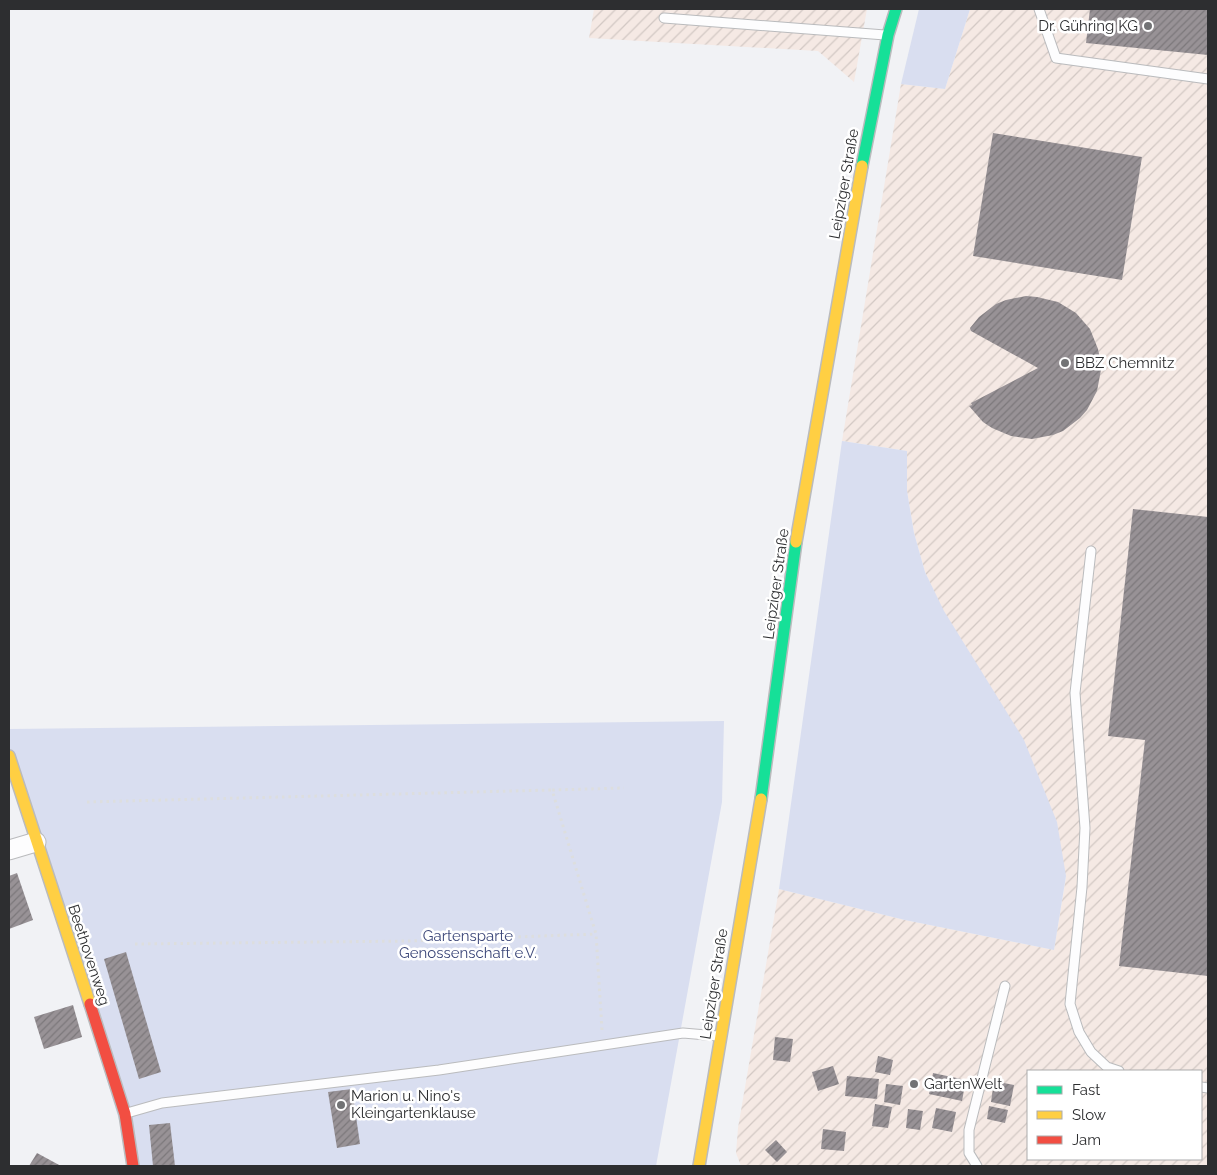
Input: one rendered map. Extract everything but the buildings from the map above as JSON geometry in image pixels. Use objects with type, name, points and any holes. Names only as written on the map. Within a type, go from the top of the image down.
[{"type":"main road","name":"Leipziger Straße","points":[[699,1166],[761,797],[799,528],[862,166],[888,35],[896,9]]},
{"type":"main road","name":"Beethovenweg","points":[[9,756],[125,1114],[133,1166]]},
{"type":"street","points":[[9,850],[36,842]]},
{"type":"lane","points":[[1039,9],[1056,58],[1208,79]]},
{"type":"lane","points":[[664,18],[888,35]]},
{"type":"lane","points":[[1091,551],[1075,693],[1085,828],[1082,887],[1070,1004],[1079,1032],[1091,1052],[1108,1067],[1116,1070]]},
{"type":"lane","points":[[977,1166],[969,1153],[968,1130],[1005,986]]},
{"type":"lane","points":[[125,1114],[162,1103],[440,1070],[683,1033],[721,1036]]},
{"type":"path","points":[[87,802],[624,788]]},
{"type":"path","points":[[552,790],[596,934],[603,1045]]},
{"type":"path","points":[[135,944],[410,941],[596,934]]},
{"type":"shaded area","points":[[594,9],[867,9],[854,82],[818,51],[589,38]]},
{"type":"shaded area","points":[[970,9],[1208,9],[1208,1166],[741,1166],[736,1153],[738,1128],[779,889],[905,920],[1054,950],[1066,877],[925,572],[914,533],[907,491],[907,451],[842,441],[901,84],[945,89]]},
{"type":"green space","points":[[919,9],[970,9],[945,89],[901,84]]},
{"type":"green space","points":[[842,441],[907,451],[907,491],[914,533],[925,572],[944,611],[1024,740],[1057,822],[1066,876],[1054,950],[905,920],[779,889]]},
{"type":"green space","name":"Gartensparte Genossenschaft e.V.","points":[[724,721],[722,802],[656,1166],[133,1166],[9,756],[9,729]]},
{"type":"traffic: fast","points":[[862,166],[888,35],[896,9]]},
{"type":"traffic: fast","points":[[761,799],[796,542]]},
{"type":"traffic: slow","points":[[796,542],[862,166]]},
{"type":"traffic: slow","points":[[9,756],[90,1004]]},
{"type":"traffic: slow","points":[[699,1166],[761,799]]},
{"type":"traffic: jam","points":[[90,1004],[125,1114],[133,1166]]},
{"type":"place","name":"Dr. Gühring KG","points":[[1148,26]]},
{"type":"place","name":"BBZ Chemnitz","points":[[1065,363]]},
{"type":"place","name":"GartenWelt","points":[[914,1084]]},
{"type":"place","name":"Marion u. Nino's Kleingartenklause","points":[[341,1105]]}]
